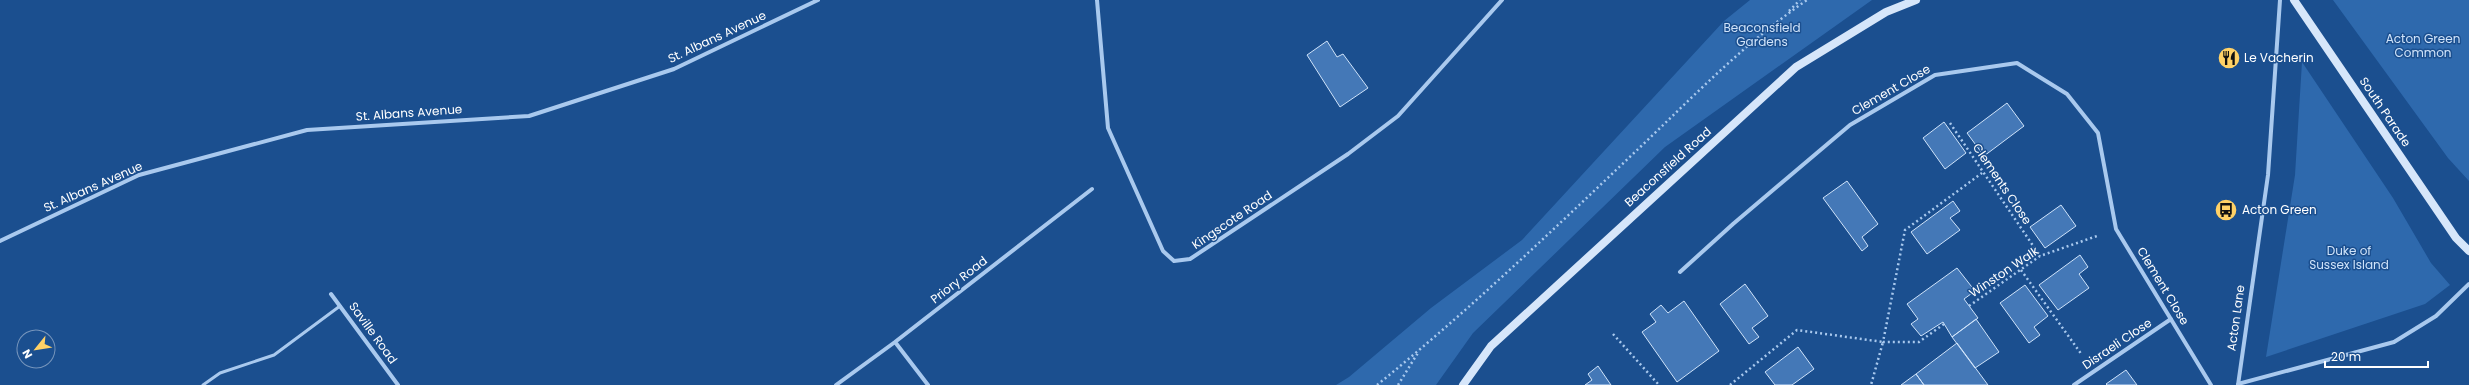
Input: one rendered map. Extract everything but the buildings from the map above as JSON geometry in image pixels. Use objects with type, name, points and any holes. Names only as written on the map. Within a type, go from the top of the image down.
[{"type":"main road","name":"Beaconsfield Road","points":[[1463,385],[1491,346],[1796,67],[1886,12],[1916,0]]},
{"type":"main road","name":"South Parade","points":[[2294,0],[2456,238],[2469,252]]},
{"type":"street","name":"St. Albans Avenue","points":[[0,242],[139,175],[307,130],[529,116],[674,69],[818,0]]},
{"type":"street","name":"Kingscote Road","points":[[1097,0],[1108,128],[1163,251],[1174,261],[1190,259],[1348,154],[1398,116],[1502,0]]},
{"type":"street","name":"Acton Lane","points":[[2280,0],[2268,175],[2238,385],[2394,342],[2436,316],[2469,284]]},
{"type":"street","name":"Clement Close","points":[[1680,272],[1733,224],[1850,125],[1935,75],[2017,63],[2067,94],[2098,133],[2116,229],[2211,385]]},
{"type":"street","name":"Priory Road","points":[[836,385],[895,342],[1092,189]]},
{"type":"street","name":"Saville Road","points":[[331,294],[398,385]]},
{"type":"street","name":"Disraeli Close","points":[[2074,385],[2171,319]]},
{"type":"street","points":[[895,342],[928,385]]},
{"type":"lane","points":[[203,385],[220,372],[274,355],[340,306]]},
{"type":"path","points":[[1376,385],[1421,349],[1542,241],[1709,80],[1784,16],[1800,0]]},
{"type":"path","points":[[1784,16],[1807,0]]},
{"type":"path","name":"Clements Close","points":[[1950,123],[1982,173],[2040,256]]},
{"type":"path","points":[[1871,385],[1883,342],[1904,230],[1982,173]]},
{"type":"path","name":"Winston Walk","points":[[1970,306],[2040,256],[2116,229]]},
{"type":"path","points":[[2021,270],[2094,372]]},
{"type":"path","points":[[1730,385],[1796,330],[1883,342],[1919,342],[1944,324]]},
{"type":"path","points":[[1613,334],[1658,385]]},
{"type":"path","points":[[1398,385],[1421,349]]},
{"type":"path","points":[[1650,385],[1658,385]]},
{"type":"green space","name":"Beaconsfield Gardens","points":[[1750,0],[1872,0],[1665,147],[1473,333],[1436,385],[1336,385],[1349,377],[1431,308],[1522,240],[1724,21]]},
{"type":"green space","name":"Acton Green Common","points":[[2333,0],[2469,0],[2469,181],[2448,158]]},
{"type":"green space","name":"Duke of Sussex Island","points":[[2302,62],[2393,198],[2431,263],[2450,285],[2425,304],[2266,357],[2295,175]]},
{"type":"place","name":"Le Vacherin","points":[[2229,58]]},
{"type":"place","name":"Acton Green","points":[[2226,210]]}]
